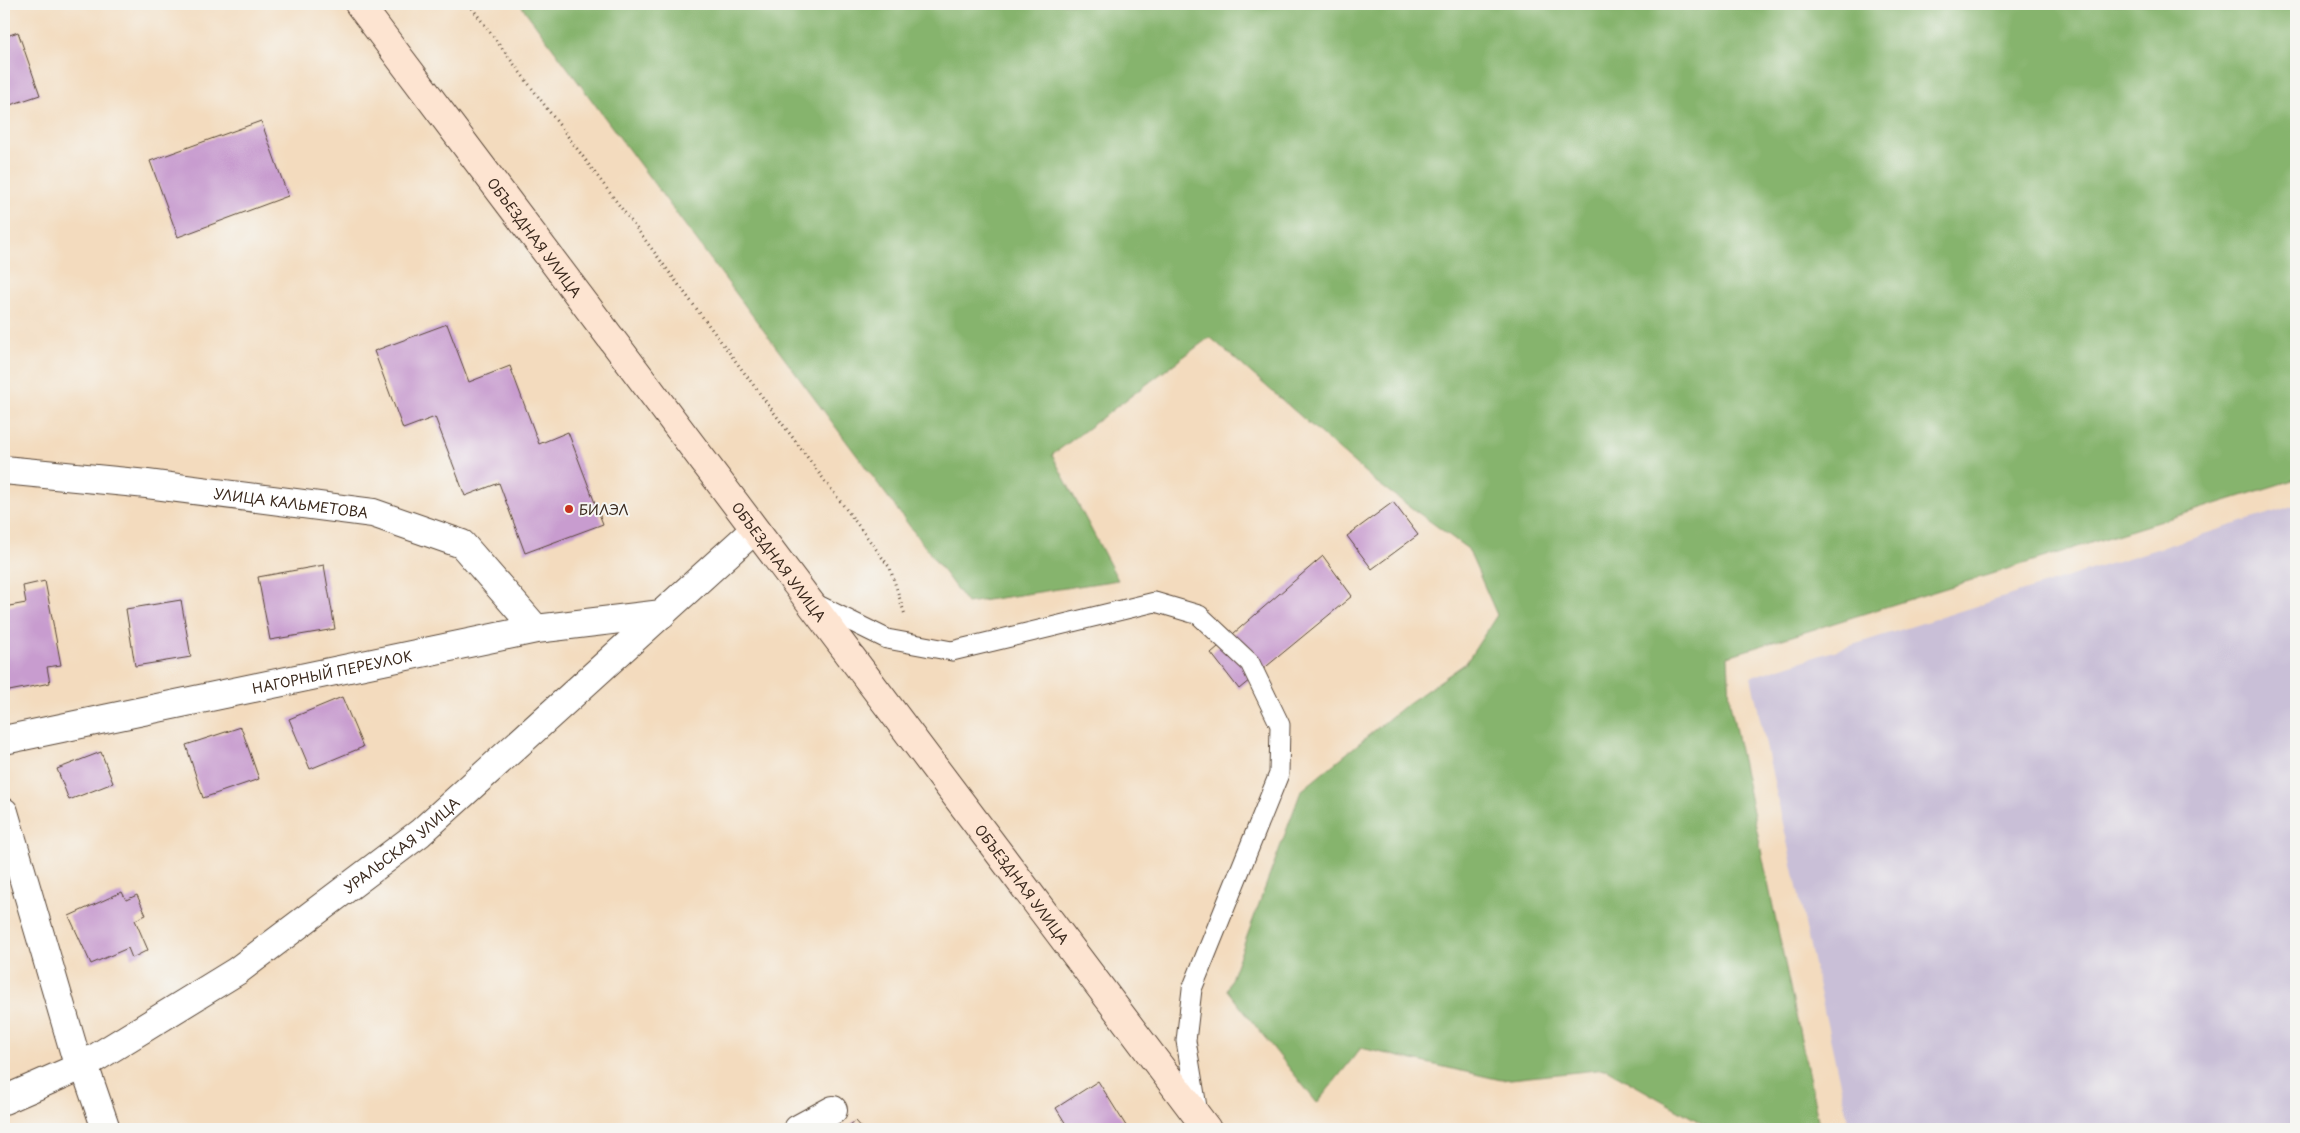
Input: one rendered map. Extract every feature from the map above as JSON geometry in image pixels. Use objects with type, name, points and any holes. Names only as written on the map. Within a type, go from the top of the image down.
[{"type":"main road","name":"ОБЪЕЗДНАЯ УЛИЦА","points":[[359,4],[1203,1124]]},
{"type":"street","name":"УЛИЦА КАЛЬМЕТОВА","points":[[4,470],[147,484],[373,513],[462,544],[536,629]]},
{"type":"street","name":"УРАЛЬСКАЯ УЛИЦА","points":[[4,1100],[81,1066],[237,972],[420,833],[754,530]]},
{"type":"street","name":"НАГОРНЫЙ ПЕРЕУЛОК","points":[[4,740],[536,629],[662,614]]},
{"type":"street","points":[[4,812],[81,1066],[106,1129]]},
{"type":"street","points":[[798,1129],[833,1110]]},
{"type":"lane","points":[[806,599],[887,639],[952,651],[1155,602],[1199,615],[1250,663],[1280,725],[1279,774],[1192,989],[1186,1041],[1203,1124]]},
{"type":"path","points":[[469,4],[890,568],[914,644]]},
{"type":"shaded area","points":[[2296,505],[2296,1129],[1850,1129],[1751,677]]},
{"type":"green space","points":[[520,4],[2296,4],[2296,479],[1728,656],[1730,703],[1820,1129],[1712,1129],[1606,1069],[1501,1080],[1361,1048],[1317,1103],[1227,990],[1301,791],[1403,707],[1466,663],[1497,615],[1468,549],[1376,482],[1210,337],[1052,455],[1118,580],[967,603]]},
{"type":"building","points":[[18,32],[40,95],[4,107],[4,37]]},
{"type":"building","points":[[261,121],[288,196],[178,237],[150,161]]},
{"type":"building","points":[[447,324],[469,382],[510,366],[539,444],[568,432],[603,524],[525,553],[499,483],[465,496],[435,417],[403,429],[374,351]]},
{"type":"building","points":[[1393,502],[1418,535],[1372,569],[1347,536]]},
{"type":"building","points":[[1323,556],[1352,596],[1239,689],[1211,653]]},
{"type":"building","points":[[324,565],[335,629],[270,640],[258,577]]},
{"type":"building","points":[[45,581],[61,665],[47,667],[50,683],[4,692],[4,607],[26,603],[23,586]]},
{"type":"building","points":[[181,600],[191,657],[135,666],[126,609]]},
{"type":"building","points":[[342,697],[363,747],[310,769],[289,719]]},
{"type":"building","points":[[241,727],[259,779],[203,798],[186,745]]},
{"type":"building","points":[[101,752],[113,783],[69,800],[57,769]]},
{"type":"building","points":[[122,892],[126,900],[137,895],[146,915],[135,920],[148,950],[132,958],[128,948],[91,964],[69,916]]},
{"type":"building","points":[[1098,1081],[1128,1129],[1069,1129],[1056,1108]]},
{"type":"building","points":[[855,1121],[862,1129],[845,1129]]},
{"type":"place","name":"БИЛЭЛ","points":[[569,509]]}]
